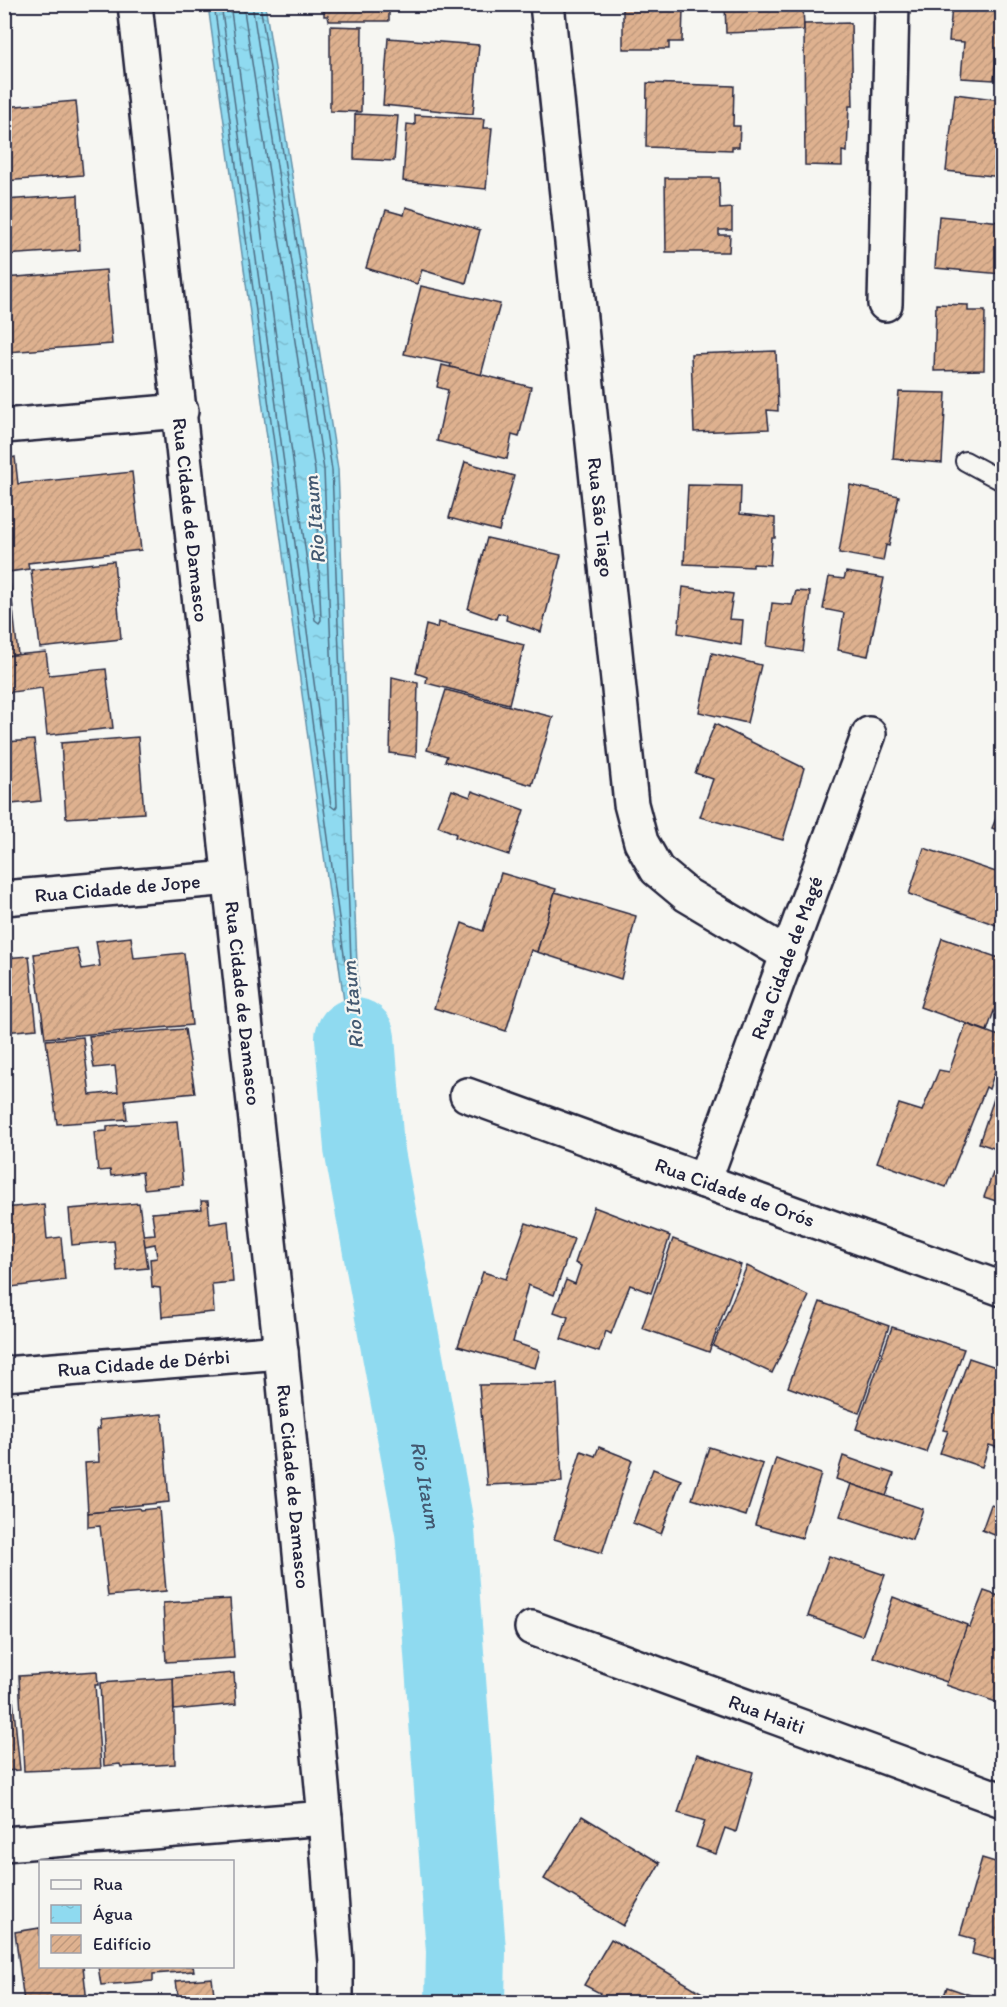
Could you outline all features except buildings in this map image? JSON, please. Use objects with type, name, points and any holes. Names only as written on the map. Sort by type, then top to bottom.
[{"type":"street","name":"Rua Cidade de Damasco","points":[[135,4],[181,411],[281,1352],[325,1818],[336,1962],[336,2002]]},
{"type":"street","name":"Rua São Tiago","points":[[547,4],[631,804],[641,842],[657,870],[687,895],[788,955]]},
{"type":"street","points":[[885,304],[892,4]]},
{"type":"street","points":[[4,426],[181,411]]},
{"type":"street","name":"Rua Cidade de Magé","points":[[704,1181],[869,734]]},
{"type":"street","name":"Rua Cidade de Jope","points":[[4,897],[230,878]]},
{"type":"street","name":"Rua Cidade de Orós","points":[[467,1095],[1002,1289]]},
{"type":"street","name":"Rua Cidade de Dérbi","points":[[4,1374],[281,1352]]},
{"type":"street","name":"Rua Haiti","points":[[532,1628],[1002,1800]]},
{"type":"street","points":[[4,1844],[325,1818]]},
{"type":"lane","points":[[965,461],[1002,481]]},
{"type":"water","points":[[208,5],[265,5],[338,469],[364,1148]]},
{"type":"waterway","name":"Rio Itaum","points":[[355,1038],[364,1148],[435,1531],[466,1951],[465,2002]]}]
